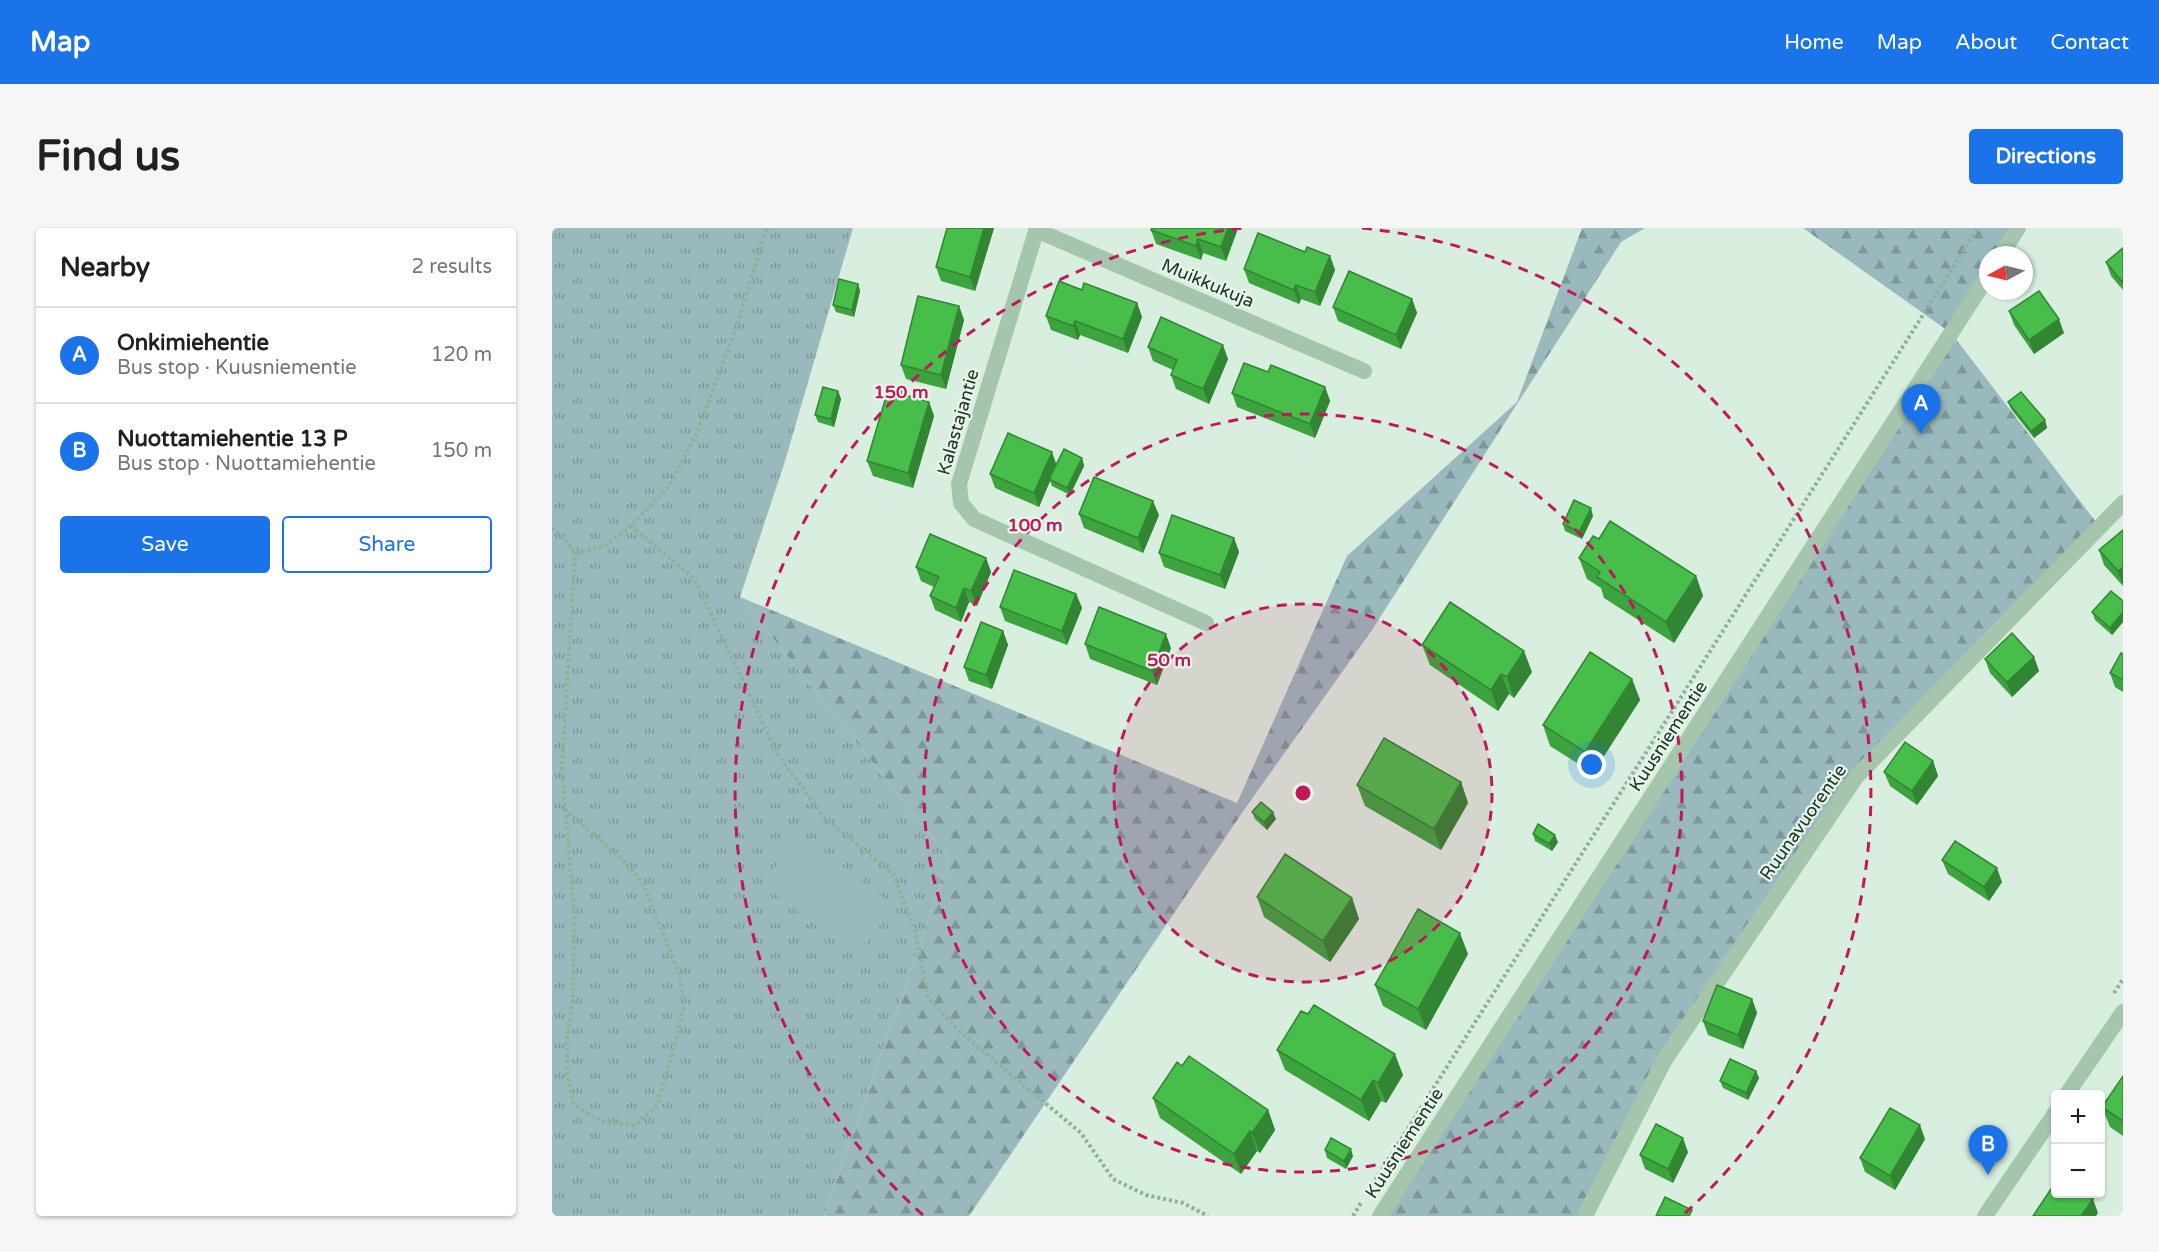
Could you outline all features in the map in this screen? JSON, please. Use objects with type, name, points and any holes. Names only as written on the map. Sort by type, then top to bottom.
[{"type":"street","points":[[2007,246],[2018,228]]},
{"type":"street","name":"Muikkukuja","points":[[1037,229],[1364,371]]},
{"type":"street","name":"Kalastajantie","points":[[1037,229],[959,483],[961,503],[974,519],[1206,623]]},
{"type":"street","name":"Kuusniementie","points":[[1380,1216],[1979,290]]},
{"type":"street","name":"Ruunavuorentie","points":[[1585,1216],[1664,1061],[1856,777],[2123,503]]},
{"type":"street","points":[[2070,1090],[2123,1012]]},
{"type":"street","points":[[1985,1216],[2051,1118]]},
{"type":"path","points":[[575,554],[604,546],[631,526],[669,486],[697,433],[736,324],[766,228]]},
{"type":"path","points":[[1353,1216],[1978,228]]},
{"type":"path","points":[[631,526],[694,578],[778,755],[825,818],[893,874],[915,930],[928,997],[959,1031],[1081,1133],[1113,1179],[1146,1195],[1183,1203],[1208,1216]]},
{"type":"path","points":[[552,528],[567,542],[575,554],[562,769],[564,809],[574,911],[573,998],[567,1038],[567,1072],[574,1105],[602,1122],[635,1125],[657,1106],[684,1006],[679,974],[643,883],[623,860],[564,809]]},
{"type":"green space","points":[[552,228],[853,228],[785,461],[740,597],[950,859],[824,1216],[552,1216]]},
{"type":"green space","points":[[1582,228],[1645,228],[1621,242],[1372,630],[1244,810],[969,1216],[824,1216],[950,859],[740,597],[1237,803],[1347,556],[1517,402]]},
{"type":"green space","points":[[1803,228],[2018,228],[2007,246],[1979,246],[1979,290],[1952,334],[2099,526],[1856,777],[1664,1061],[1585,1216],[1380,1216],[1951,333]]},
{"type":"green space","points":[[800,834],[894,906],[857,956],[762,884]]},
{"type":"building","points":[[947,228],[984,228],[970,277],[936,267]]},
{"type":"building","points":[[1152,228],[1228,228],[1221,247],[1198,239],[1196,246],[1151,230]]},
{"type":"building","points":[[1258,233],[1305,252],[1307,247],[1330,256],[1315,292],[1296,285],[1294,290],[1244,269]]},
{"type":"building","points":[[2123,248],[2123,283],[2106,262]]},
{"type":"building","points":[[1349,271],[1412,299],[1396,335],[1333,307]]},
{"type":"building","points":[[839,279],[858,284],[852,310],[833,305]]},
{"type":"building","points":[[1059,281],[1082,290],[1084,283],[1137,303],[1123,339],[1075,321],[1073,326],[1046,316]]},
{"type":"building","points":[[2039,291],[2059,319],[2029,340],[2009,311],[2026,300],[2033,300],[2033,295]]},
{"type":"building","points":[[918,296],[959,306],[941,375],[901,365]]},
{"type":"building","points":[[1161,317],[1223,345],[1203,389],[1171,375],[1177,360],[1148,347]]},
{"type":"building","points":[[1244,363],[1268,372],[1271,365],[1325,387],[1310,424],[1232,393]]},
{"type":"building","points":[[823,387],[838,391],[831,419],[815,415]]},
{"type":"building","points":[[888,390],[929,402],[908,473],[867,461]]},
{"type":"building","points":[[2021,392],[2045,420],[2031,431],[2008,402]]},
{"type":"building","points":[[1008,433],[1052,452],[1034,493],[990,474]]},
{"type":"building","points":[[1064,449],[1082,458],[1067,488],[1049,479]]},
{"type":"building","points":[[1094,477],[1153,501],[1138,538],[1079,514]]},
{"type":"building","points":[[1574,500],[1591,508],[1579,532],[1563,524]]},
{"type":"building","points":[[1172,515],[1234,538],[1220,575],[1159,553]]},
{"type":"building","points":[[1610,521],[1696,576],[1666,622],[1597,577],[1600,572],[1579,558],[1593,536],[1599,539]]},
{"type":"building","points":[[2123,530],[2123,567],[2118,571],[2099,550]]},
{"type":"building","points":[[930,534],[986,558],[971,591],[964,588],[956,608],[930,596],[939,577],[916,567]]},
{"type":"building","points":[[1014,570],[1076,594],[1062,631],[1000,607]]},
{"type":"building","points":[[2111,591],[2123,601],[2123,612],[2110,628],[2092,612]]},
{"type":"building","points":[[1450,602],[1524,651],[1507,677],[1501,674],[1491,690],[1422,645]]},
{"type":"building","points":[[1099,607],[1166,634],[1152,671],[1085,644]]},
{"type":"building","points":[[981,622],[1003,631],[986,675],[964,667]]},
{"type":"building","points":[[2012,633],[2034,657],[2007,682],[1985,659]]},
{"type":"building","points":[[1590,652],[1632,679],[1585,752],[1543,725]]},
{"type":"building","points":[[2121,653],[2123,654],[2123,680],[2110,673]]},
{"type":"building","points":[[1384,738],[1461,782],[1434,829],[1357,785]]},
{"type":"building","points":[[1905,742],[1933,761],[1912,791],[1884,772]]},
{"type":"building","points":[[1261,802],[1273,812],[1264,822],[1252,812]]},
{"type":"building","points":[[1538,824],[1555,835],[1549,844],[1533,834]]},
{"type":"building","points":[[1955,841],[1997,868],[1984,887],[1942,860]]},
{"type":"building","points":[[1285,854],[1352,898],[1323,941],[1257,897]]},
{"type":"building","points":[[1418,909],[1460,933],[1418,1009],[1375,985]]},
{"type":"building","points":[[1717,985],[1752,999],[1738,1035],[1703,1021]]},
{"type":"building","points":[[1314,1005],[1395,1054],[1378,1083],[1373,1080],[1361,1100],[1277,1050],[1301,1011],[1308,1014]]},
{"type":"building","points":[[1189,1056],[1268,1110],[1234,1154],[1153,1098],[1177,1062],[1182,1066]]},
{"type":"building","points":[[1730,1059],[1756,1071],[1746,1093],[1720,1081]]},
{"type":"building","points":[[2123,1076],[2123,1121],[2105,1109],[2105,1103]]},
{"type":"building","points":[[1890,1108],[1920,1125],[1890,1176],[1860,1158]]},
{"type":"building","points":[[1656,1124],[1683,1138],[1668,1169],[1640,1155]]},
{"type":"building","points":[[1331,1138],[1351,1149],[1344,1161],[1325,1150]]},
{"type":"building","points":[[2051,1189],[2051,1198],[2093,1199],[2081,1216],[2033,1216]]},
{"type":"building","points":[[1665,1197],[1692,1210],[1689,1216],[1656,1216]]},
{"type":"place","name":"Onkimiehentie","points":[[1921,434]]},
{"type":"place","name":"Nuottamiehentie 13 P","points":[[1988,1175]]}]
